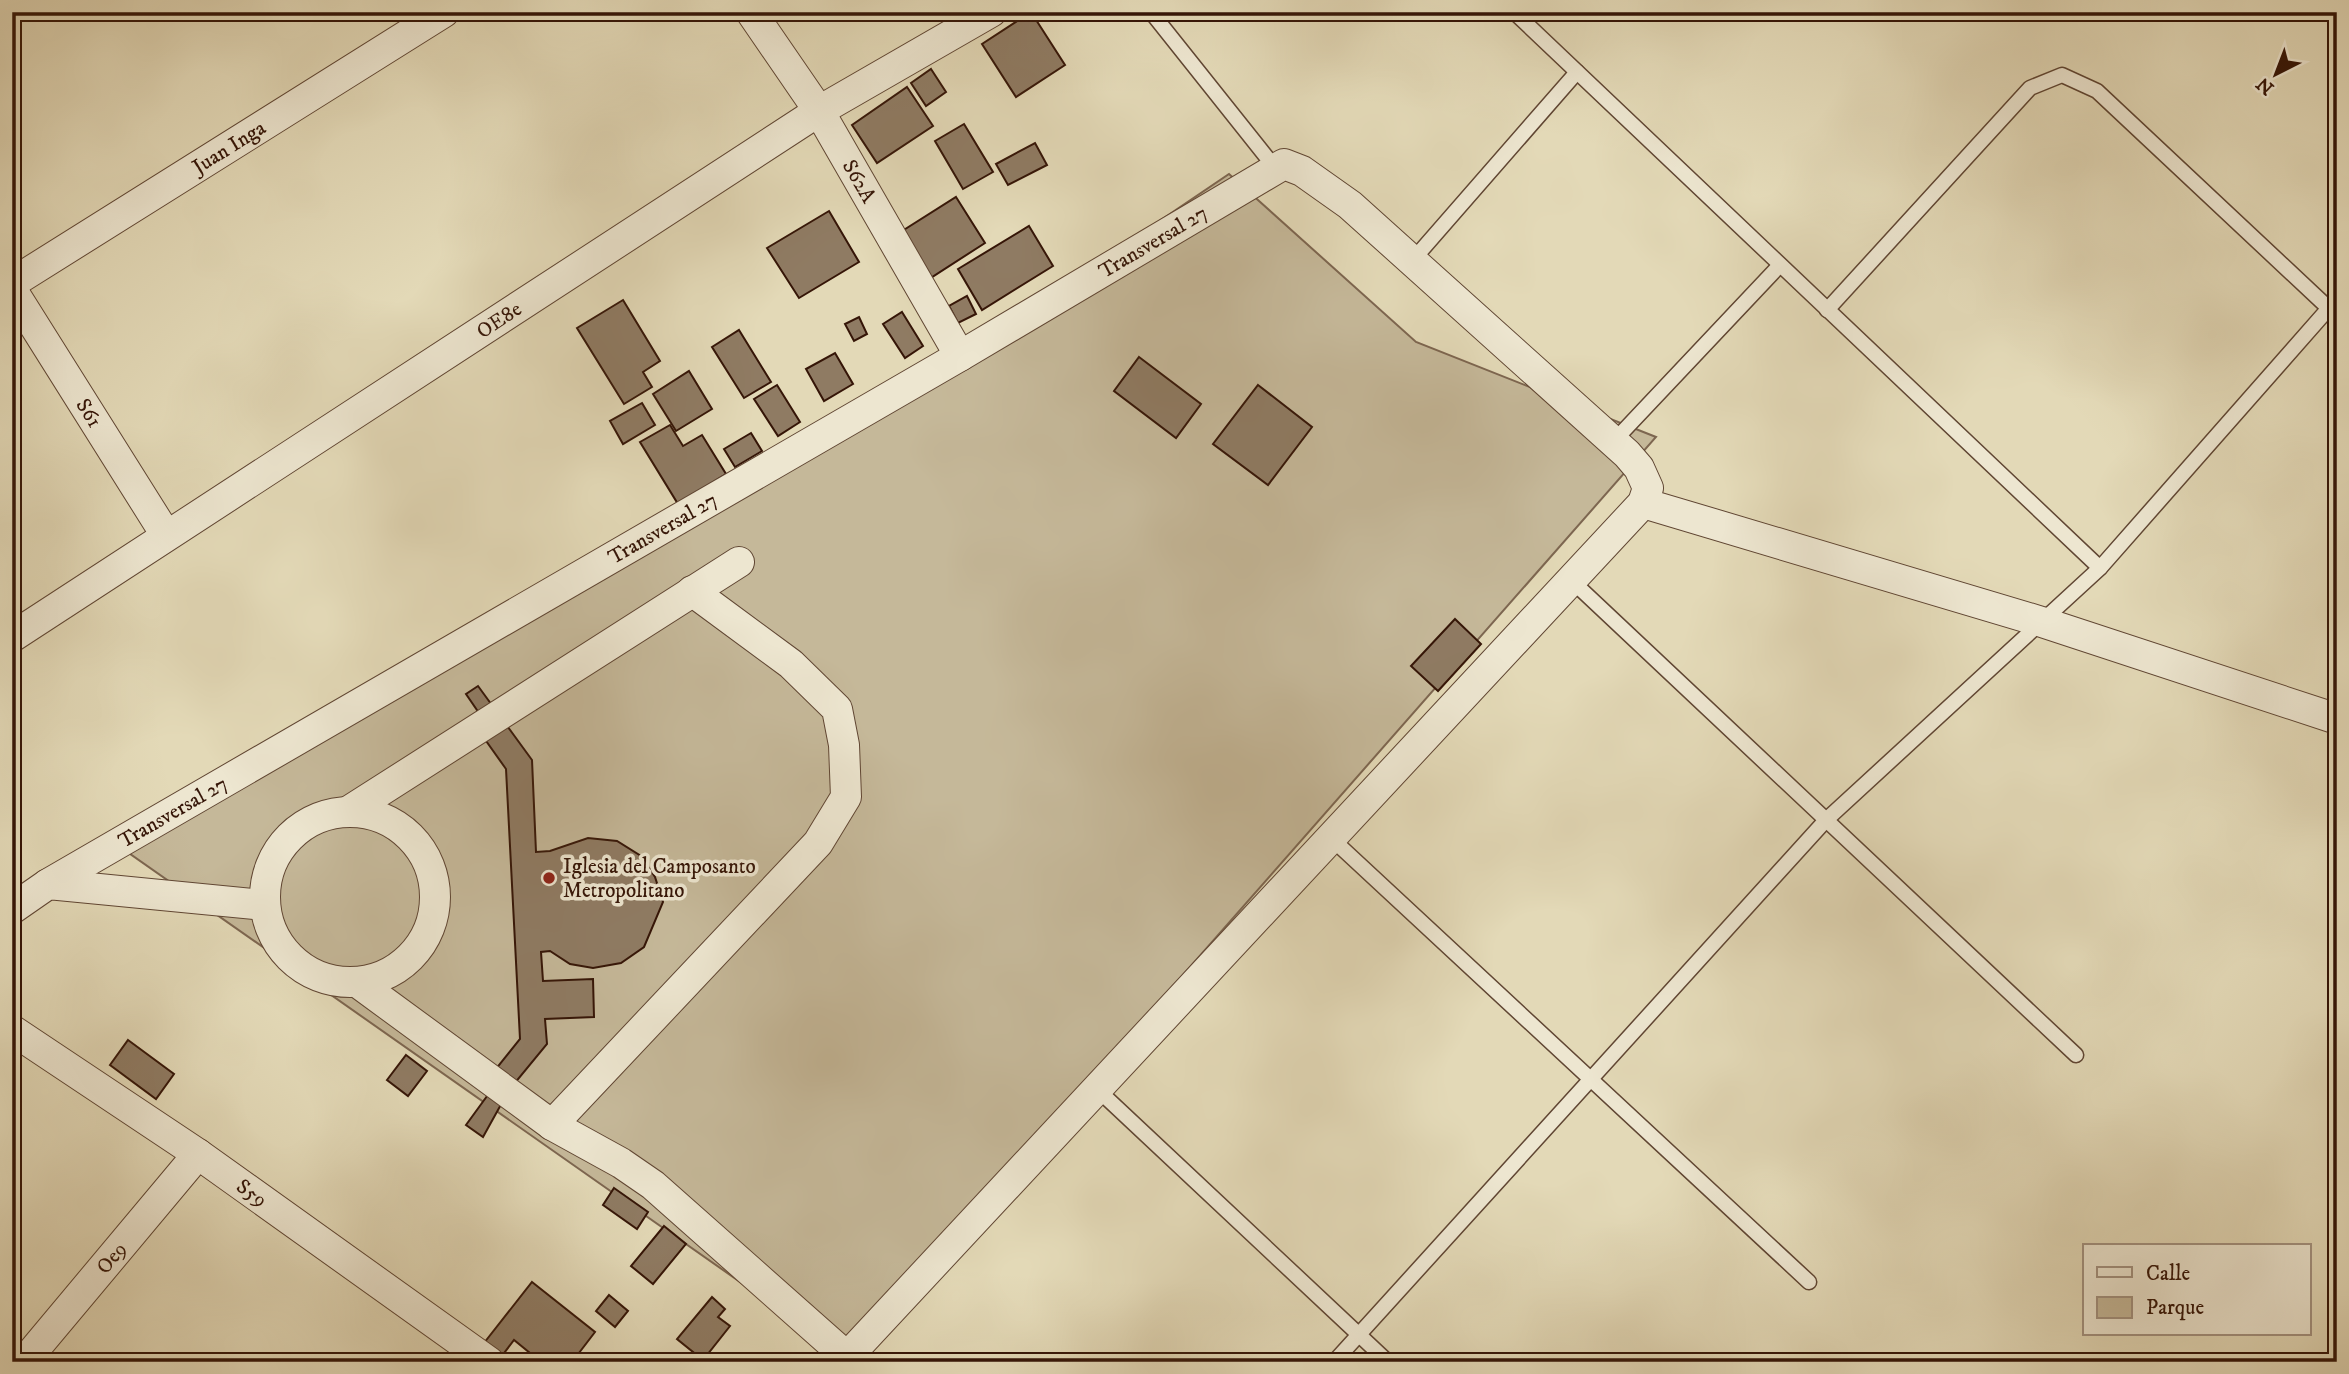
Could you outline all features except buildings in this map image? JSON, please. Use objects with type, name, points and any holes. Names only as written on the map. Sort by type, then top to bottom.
[{"type":"street","name":"Juan Inga","points":[[12,283],[444,12]]},
{"type":"street","name":"S62A","points":[[751,12],[819,111],[960,356]]},
{"type":"street","name":"OE8e","points":[[12,638],[819,111],[991,12]]},
{"type":"street","points":[[357,982],[552,1125],[621,1163],[653,1185],[850,1359],[1097,1089],[1643,503],[1648,488],[1639,468],[1614,442],[1350,205],[1302,171],[1284,164],[1276,169]]},
{"type":"street","name":"Transversal 27","points":[[12,909],[48,884],[960,356],[1276,169]]},
{"type":"street","name":"S61","points":[[12,290],[166,535]]},
{"type":"street","points":[[1643,503],[2042,621],[2337,719]]},
{"type":"street","points":[[349,811],[739,562]]},
{"type":"street","points":[[552,1125],[818,842],[846,797],[844,745],[837,709],[791,664],[692,591]]},
{"type":"street","points":[[349,811],[378,815],[403,830],[423,851],[434,879],[436,908],[427,935],[410,958],[386,975],[357,982],[331,980],[306,970],[285,953],[271,930],[264,905],[266,877],[277,850],[296,829],[321,815],[349,811]]},
{"type":"street","points":[[48,884],[264,905]]},
{"type":"street","name":"S59","points":[[12,1030],[198,1154],[489,1362]]},
{"type":"street","name":"Oe9","points":[[24,1362],[198,1154]]},
{"type":"lane","points":[[1152,12],[1276,169]]},
{"type":"lane","points":[[1514,12],[2100,568]]},
{"type":"lane","points":[[1412,261],[1577,72]]},
{"type":"lane","points":[[1334,1362],[1826,820],[2100,568],[2333,312],[2097,90],[2062,75],[2030,88],[1827,310]]},
{"type":"lane","points":[[1614,442],[1780,265]]},
{"type":"lane","points":[[1572,580],[2076,1055]]},
{"type":"lane","points":[[1331,838],[1809,1282]]},
{"type":"lane","points":[[1097,1089],[1388,1362]]},
{"type":"green space","points":[[1229,174],[1416,342],[1656,437],[847,1357],[116,844],[960,356]]},
{"type":"place","name":"Iglesia del Camposanto Metropolitano","points":[[549,878]]}]
